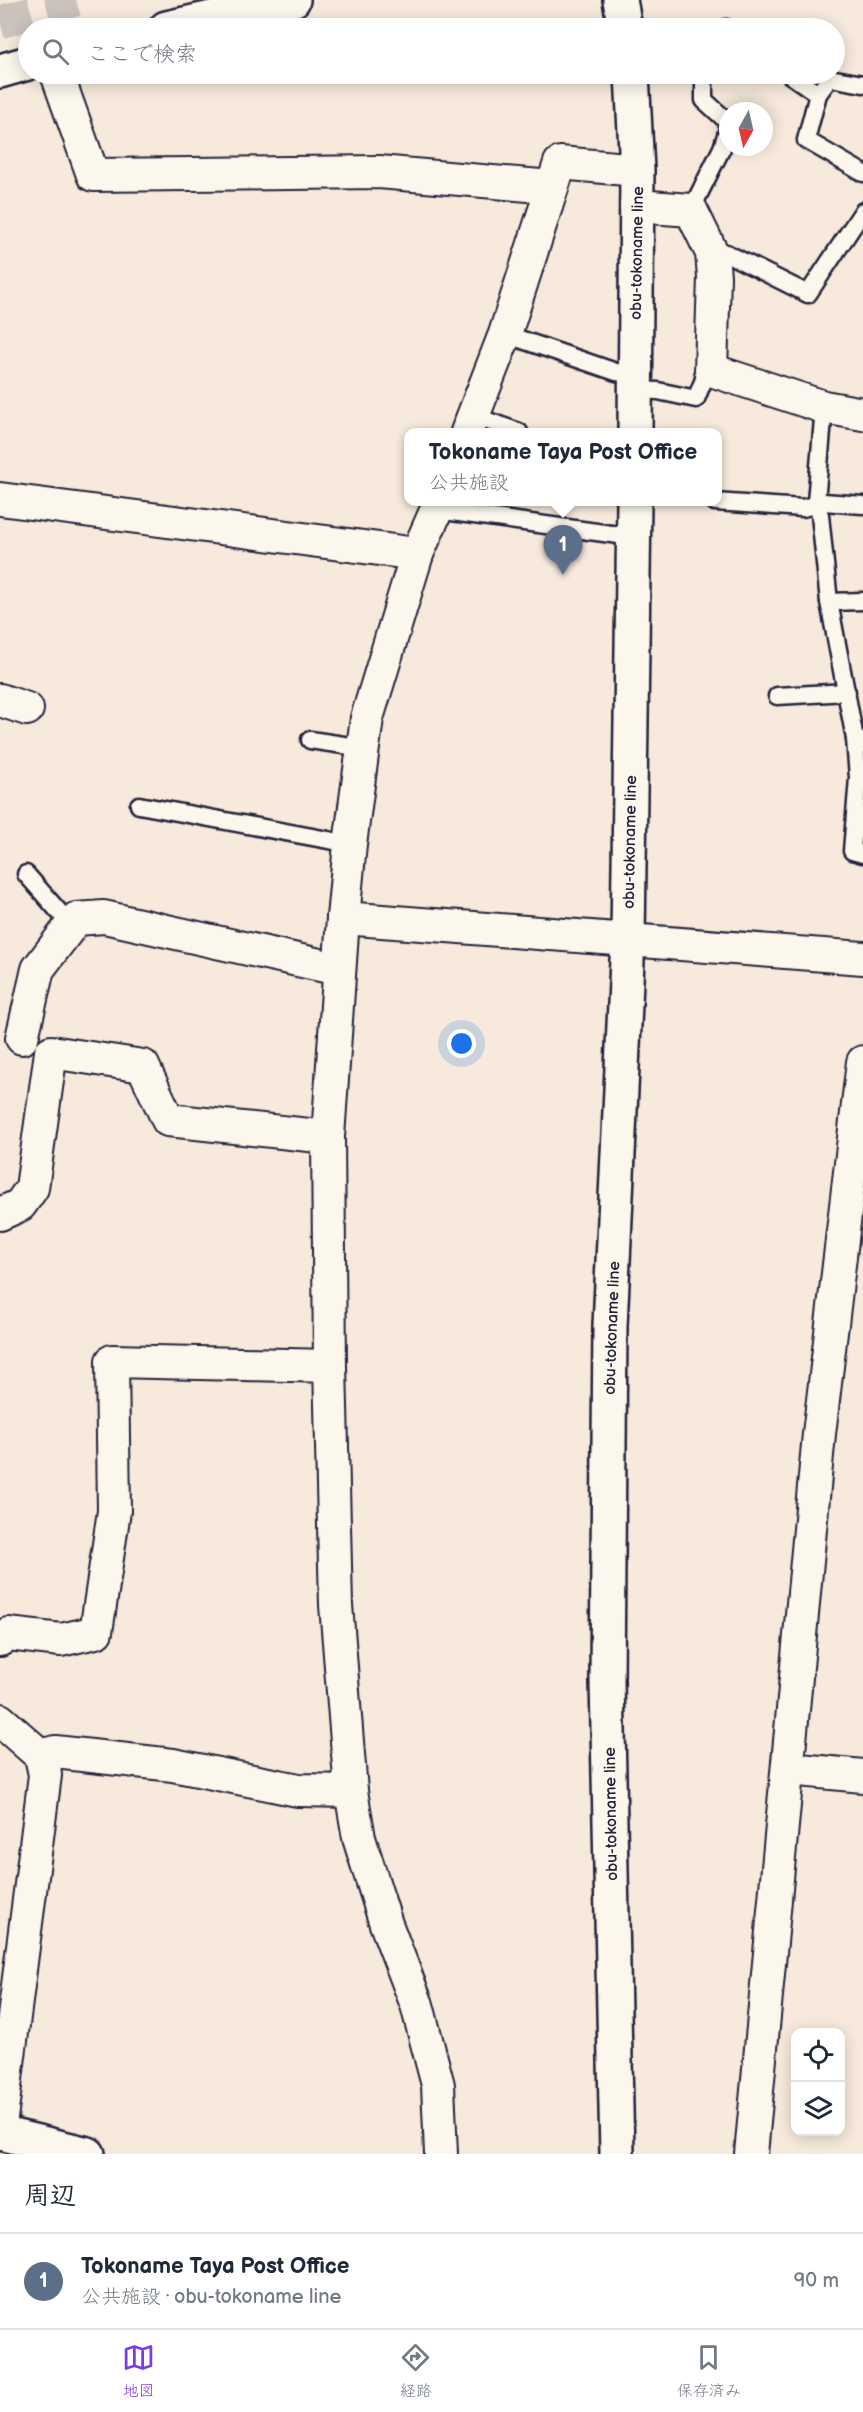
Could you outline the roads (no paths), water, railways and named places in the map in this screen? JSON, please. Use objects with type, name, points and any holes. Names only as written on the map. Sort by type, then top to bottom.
[{"type":"main road","points":[[211,18],[293,0]]},
{"type":"main road","points":[[620,0],[623,18]]},
{"type":"main road","points":[[0,71],[18,66]]},
{"type":"main road","name":"obu-tokoname line","points":[[634,428],[638,84]]},
{"type":"main road","name":"obu-tokoname line","points":[[617,2154],[607,1681],[608,1515],[610,1326],[628,939],[634,506]]},
{"type":"main road","points":[[0,2133],[88,2154]]},
{"type":"street","points":[[61,84],[93,175],[379,172],[552,187]]},
{"type":"street","points":[[471,424],[505,334],[560,163],[637,170]]},
{"type":"street","points":[[636,206],[691,210],[712,253],[714,277],[711,370],[824,407],[863,414]]},
{"type":"street","points":[[0,499],[417,554]]},
{"type":"street","points":[[439,506],[417,554],[367,718],[350,844],[338,969],[328,1137],[330,1366],[336,1605],[351,1791],[359,1838],[386,1924],[417,2005],[438,2085],[441,2154]]},
{"type":"street","points":[[10,1041],[38,969],[76,919],[104,917],[338,969]]},
{"type":"street","points":[[343,918],[863,958]]},
{"type":"street","points":[[0,1214],[20,1205],[32,1188],[51,1052],[143,1066],[168,1120],[328,1137]]},
{"type":"street","points":[[751,2154],[819,1434],[863,1062]]},
{"type":"street","points":[[0,1640],[8,1634],[61,1640],[96,1632],[114,1510],[112,1360],[330,1366]]},
{"type":"street","points":[[0,1720],[41,1756],[45,1776],[0,2126]]},
{"type":"street","points":[[41,1756],[55,1752],[161,1764],[298,1790],[351,1791]]},
{"type":"street","points":[[789,1769],[863,1776]]},
{"type":"lane","points":[[845,81],[863,84]]},
{"type":"lane","points":[[704,84],[704,100],[719,114]]},
{"type":"lane","points":[[804,84],[818,94]]},
{"type":"lane","points":[[826,84],[818,94],[806,140],[863,173]]},
{"type":"lane","points":[[691,210],[719,154]]},
{"type":"lane","points":[[712,253],[726,253],[808,294],[863,210]]},
{"type":"lane","points":[[505,334],[616,372],[658,391],[696,399],[706,374],[711,370]]},
{"type":"lane","points":[[824,407],[816,502],[820,515],[829,603],[859,740],[852,851],[863,854]]},
{"type":"lane","points":[[471,424],[495,428]]},
{"type":"lane","points":[[722,502],[803,508],[816,502],[863,505]]},
{"type":"lane","points":[[439,506],[633,537]]},
{"type":"lane","points":[[829,603],[863,601]]},
{"type":"lane","points":[[777,696],[847,692]]},
{"type":"lane","points":[[310,740],[364,748]]},
{"type":"lane","points":[[139,805],[350,844]]},
{"type":"lane","points":[[26,874],[61,914],[76,919]]},
{"type":"tunnel","points":[[0,22],[76,0]]},
{"type":"place","name":"Tokoname Taya Post Office","points":[[563,575]]}]
